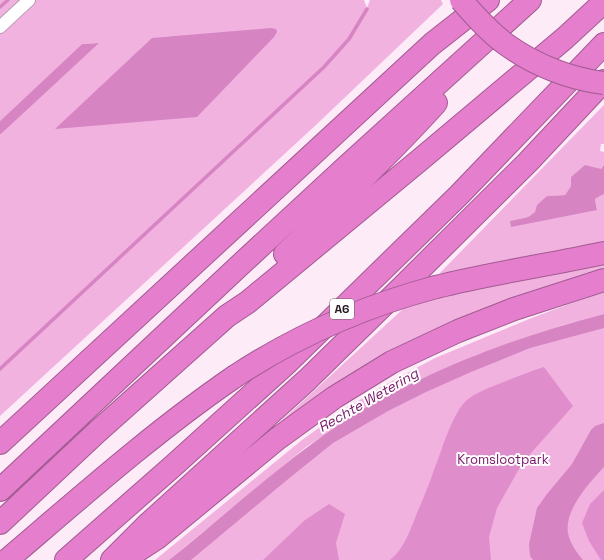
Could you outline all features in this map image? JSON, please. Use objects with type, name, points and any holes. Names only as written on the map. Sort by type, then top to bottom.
[{"type":"highway","name":"A6","points":[[461,0],[489,30],[507,45],[529,58],[570,76],[604,82]]},
{"type":"highway","points":[[432,44],[471,0]]},
{"type":"highway","points":[[0,443],[432,44],[488,0]]},
{"type":"highway","points":[[0,522],[227,316],[248,302],[421,159],[565,38],[604,2]]},
{"type":"highway","points":[[227,316],[242,296],[420,121],[523,7]]},
{"type":"highway","points":[[0,490],[347,166],[523,7]]},
{"type":"highway","name":"A6","points":[[66,560],[288,362],[459,195],[604,44]]},
{"type":"highway","name":"A6","points":[[112,560],[147,525],[307,380],[528,162],[604,82]]},
{"type":"highway","name":"A6","points":[[7,560],[179,417],[234,377],[290,344],[345,318],[398,298],[436,287],[489,275],[604,253]]},
{"type":"highway","points":[[124,560],[157,538],[276,438],[335,397],[392,362],[458,331],[514,309],[604,280]]},
{"type":"street","points":[[0,27],[29,0]]},
{"type":"green space","points":[[0,0],[364,0],[367,8],[370,0],[441,0],[443,4],[317,124],[0,416],[0,134],[98,43],[82,44],[0,121]]},
{"type":"green space","points":[[604,105],[604,144],[601,144],[600,151],[604,152],[604,165],[601,169],[571,186],[565,195],[547,196],[535,212],[528,217],[510,221],[597,209],[595,199],[604,194],[604,241],[581,249],[437,276]]},
{"type":"green space","points":[[604,258],[604,271],[267,434],[403,309],[449,293]]},
{"type":"green space","points":[[604,291],[604,314],[563,325],[476,355],[335,428],[306,447],[169,560],[155,560],[302,440],[348,407],[435,358],[529,319]]},
{"type":"green space","name":"Kromslootpark","points":[[604,319],[604,560],[178,560],[348,424],[451,370]]},
{"type":"green space","points":[[544,367],[573,406],[523,462],[497,508],[489,537],[491,560],[390,560],[400,550],[406,538],[428,487],[452,422],[462,405],[468,399],[481,391]]},
{"type":"green space","points":[[604,490],[604,560],[601,560],[589,541],[582,523],[590,504]]},
{"type":"green space","points":[[329,504],[345,514],[336,543],[339,560],[263,560],[305,520]]},
{"type":"shaded area","points":[[271,28],[276,29],[277,32],[274,37],[197,117],[55,129],[152,38]]},
{"type":"shaded area","points":[[99,43],[0,134],[0,121],[82,44]]},
{"type":"shaded area","points":[[585,165],[601,169],[604,165],[604,194],[595,199],[597,210],[511,227],[510,221],[528,217],[535,212],[537,205],[547,196],[565,195],[571,186],[571,177]]},
{"type":"shaded area","points":[[604,314],[604,328],[530,348],[471,372],[388,411],[333,443],[191,560],[169,560],[289,461],[371,404],[436,372],[483,352],[531,335]]},
{"type":"shaded area","points":[[604,423],[604,467],[579,497],[570,515],[568,524],[570,540],[583,560],[533,560],[530,556],[529,544],[537,508],[572,464],[591,430],[595,426]]},
{"type":"waterway","points":[[0,7],[8,0]]},
{"type":"waterway","points":[[0,369],[324,67],[349,39],[367,9]]},
{"type":"water label","name":"Rechte Wetering","points":[[368,400]]}]
